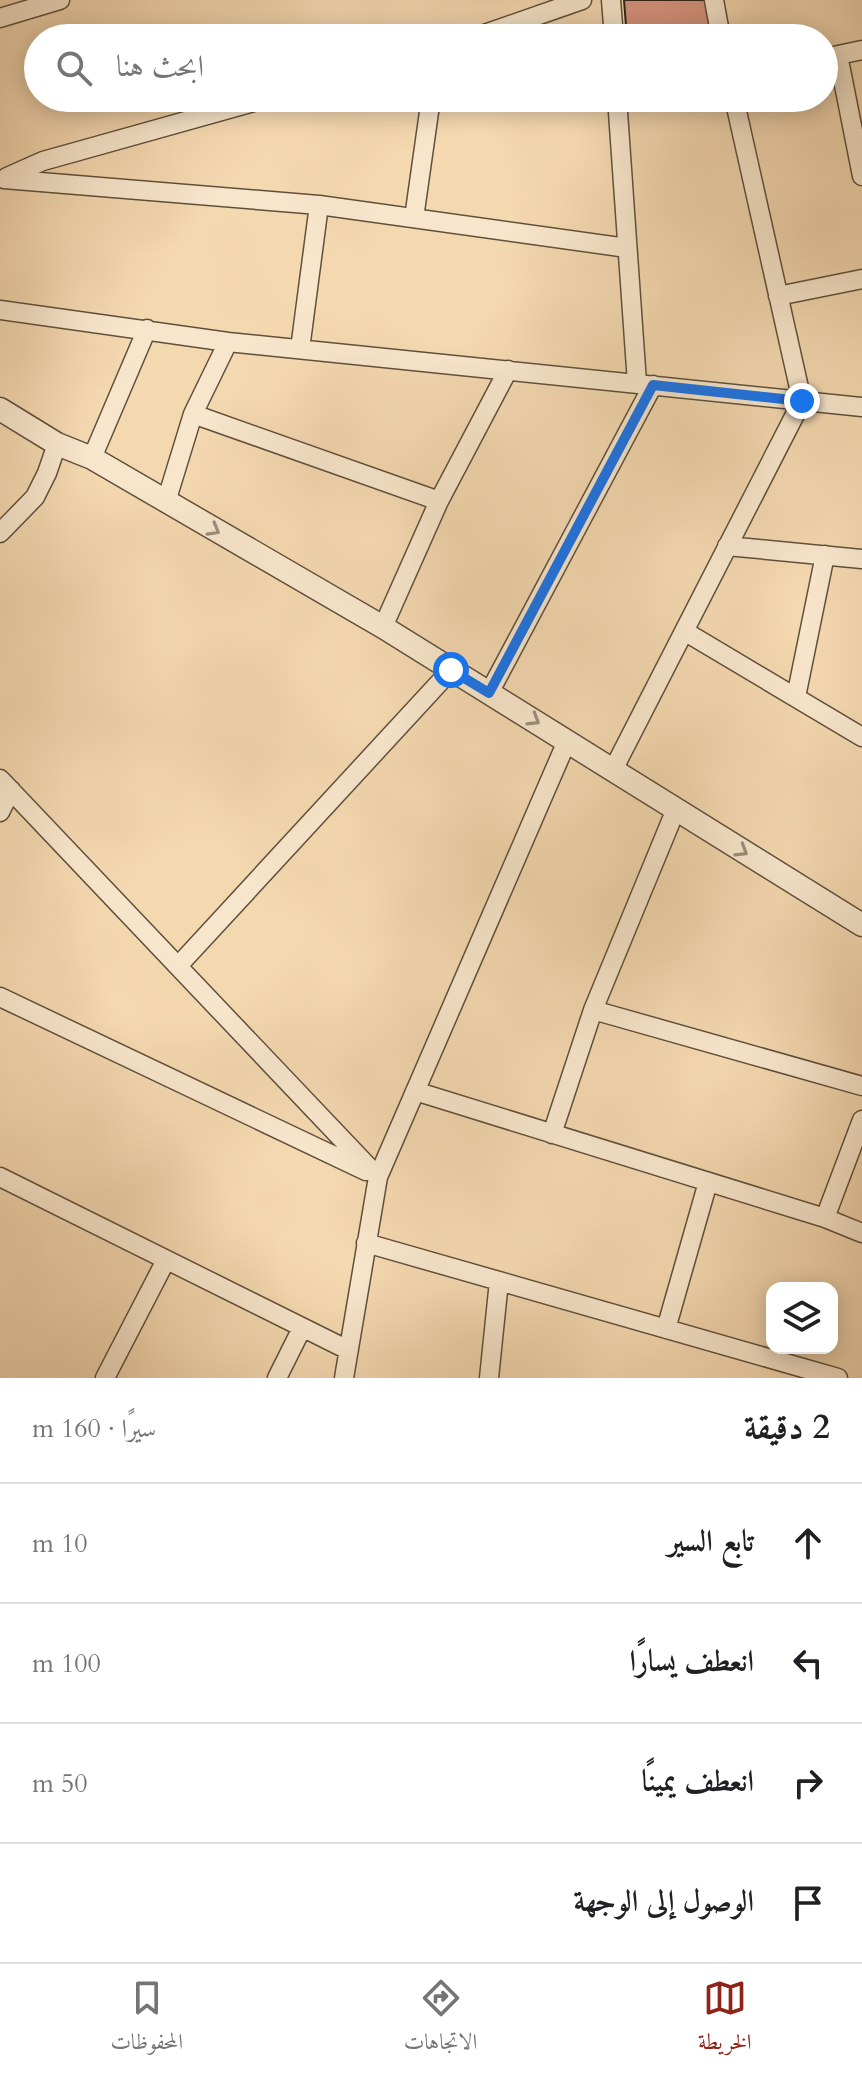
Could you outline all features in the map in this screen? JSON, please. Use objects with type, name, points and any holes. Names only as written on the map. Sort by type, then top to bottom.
[{"type":"street","points":[[0,18],[60,0]]},
{"type":"street","points":[[513,24],[582,0]]},
{"type":"street","points":[[611,0],[613,24]]},
{"type":"street","points":[[714,0],[718,24]]},
{"type":"street","points":[[838,55],[862,50]]},
{"type":"street","points":[[838,84],[862,176]]},
{"type":"street","points":[[2,180],[43,161],[218,112]]},
{"type":"street","points":[[414,218],[429,112]]},
{"type":"street","points":[[489,693],[645,384],[627,248],[618,112]]},
{"type":"street","points":[[613,770],[802,401],[737,112]]},
{"type":"street","points":[[2,180],[319,205],[627,248]]},
{"type":"street","points":[[300,349],[319,205]]},
{"type":"street","points":[[778,296],[862,279]]},
{"type":"street","points":[[0,310],[228,342],[862,407]]},
{"type":"street","points":[[92,458],[147,329]]},
{"type":"street","points":[[166,502],[193,414],[228,342]]},
{"type":"street","points":[[383,627],[439,501],[508,370]]},
{"type":"street","points":[[0,409],[57,444],[92,458],[383,627],[862,925]]},
{"type":"street","points":[[193,414],[439,501]]},
{"type":"street","points":[[0,533],[35,497],[57,444]]},
{"type":"street","points":[[727,546],[862,559]]},
{"type":"street","points":[[796,697],[825,555]]},
{"type":"street","points":[[684,631],[862,737]]},
{"type":"street","points":[[178,966],[451,670]]},
{"type":"street","points":[[344,1378],[378,1177],[567,741]]},
{"type":"street","points":[[6,785],[378,1177]]},
{"type":"street","points":[[0,812],[6,785]]},
{"type":"street","points":[[552,1134],[593,1010],[676,809]]},
{"type":"street","points":[[0,997],[378,1177]]},
{"type":"street","points":[[593,1010],[862,1086]]},
{"type":"street","points":[[415,1091],[825,1218],[862,1233]]},
{"type":"street","points":[[825,1218],[862,1120]]},
{"type":"street","points":[[0,1177],[348,1350]]},
{"type":"street","points":[[666,1329],[708,1182]]},
{"type":"street","points":[[366,1243],[666,1329],[806,1373],[838,1378]]},
{"type":"street","points":[[105,1378],[166,1260]]},
{"type":"street","points":[[489,1378],[499,1281]]},
{"type":"street","points":[[277,1378],[302,1328]]},
{"type":"building","points":[[624,0],[707,0],[711,24],[626,24]]},
{"type":"route","points":[[451,670],[489,693],[653,385],[802,401]]}]
